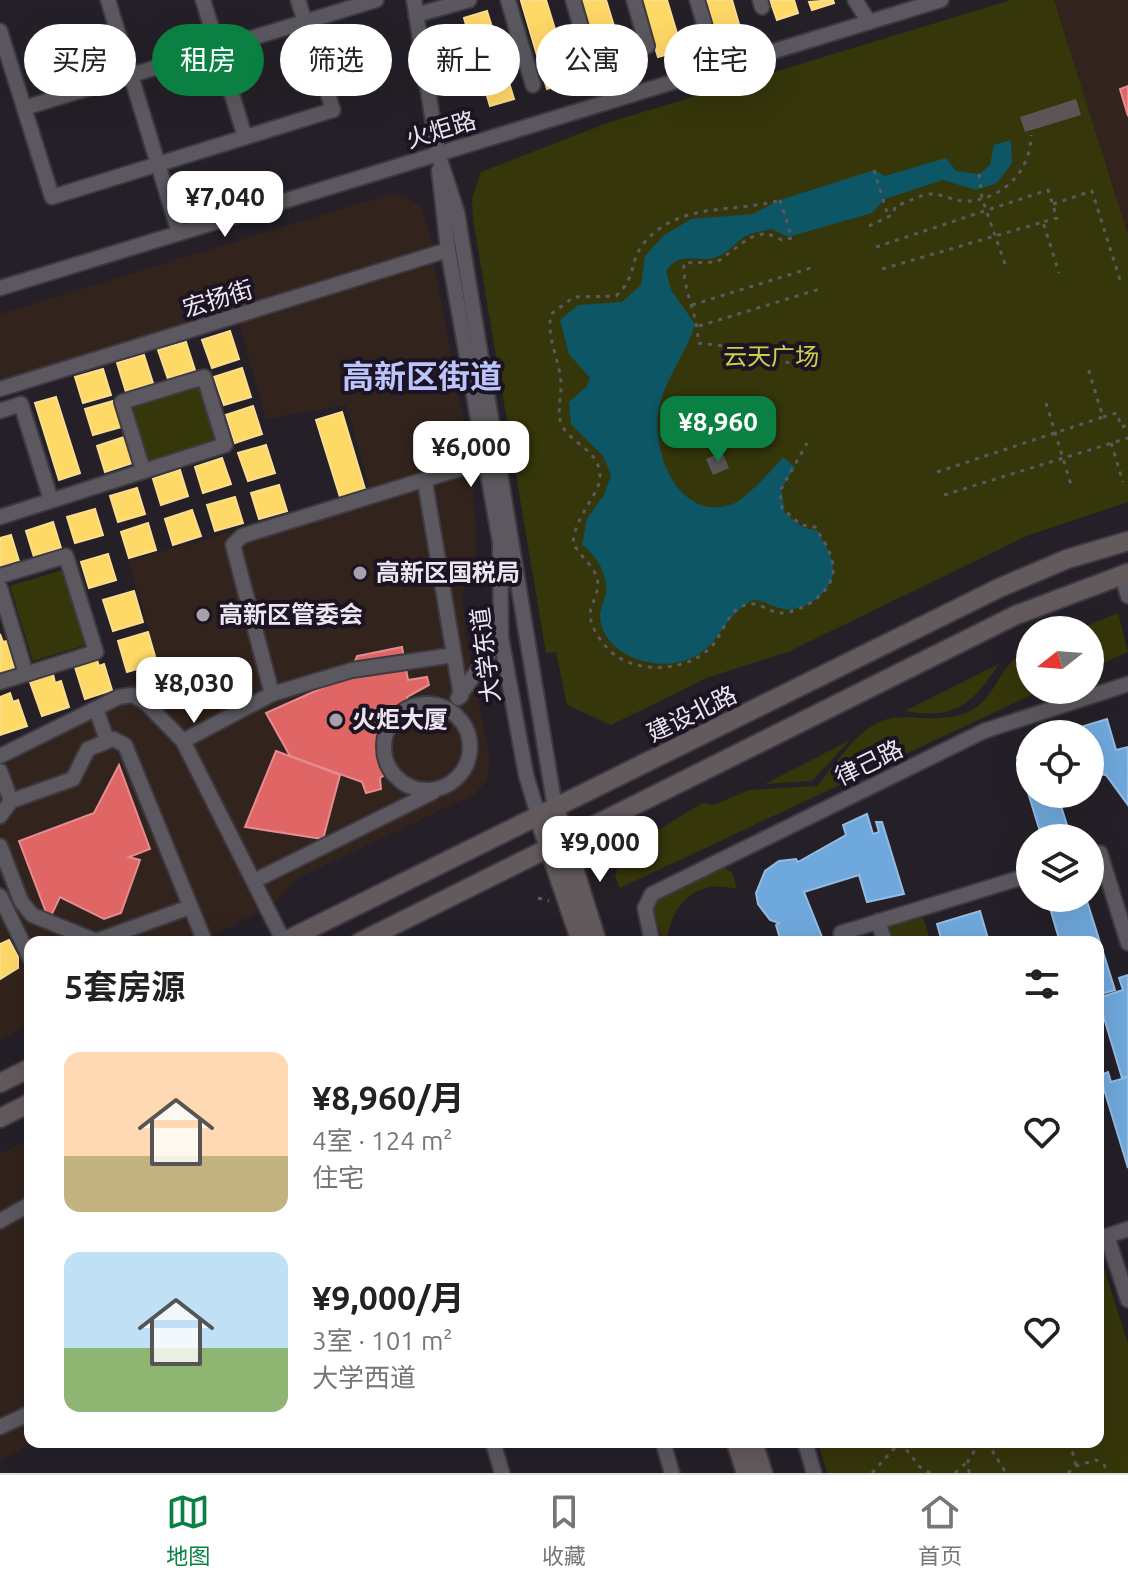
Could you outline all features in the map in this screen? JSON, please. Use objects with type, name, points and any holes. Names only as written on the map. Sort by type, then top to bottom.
[{"type":"main road","name":"建设北路","points":[[296,936],[999,588],[1067,559],[1128,541]]},
{"type":"main road","points":[[372,936],[1016,615],[1125,574]]},
{"type":"main road","points":[[547,813],[580,936]]},
{"type":"main road","points":[[557,844],[595,936]]},
{"type":"main road","points":[[0,1083],[24,1071]]},
{"type":"main road","points":[[0,1118],[24,1106]]},
{"type":"main road","points":[[738,1448],[746,1473]]},
{"type":"main road","points":[[755,1448],[763,1473]]},
{"type":"street","points":[[108,0],[115,24]]},
{"type":"street","points":[[203,0],[210,24]]},
{"type":"street","points":[[0,31],[52,197],[333,110],[298,0]]},
{"type":"street","points":[[264,35],[376,0]]},
{"type":"street","name":"大学东道","points":[[414,0],[438,154],[439,189],[448,250],[500,542],[501,637],[526,775],[547,813]]},
{"type":"street","points":[[416,15],[469,0]]},
{"type":"street","points":[[508,0],[533,85]]},
{"type":"street","points":[[573,0],[580,24]]},
{"type":"street","points":[[634,0],[641,24]]},
{"type":"street","points":[[697,0],[704,24]]},
{"type":"street","points":[[855,0],[869,22]]},
{"type":"street","name":"火炬路","points":[[0,288],[941,0]]},
{"type":"street","points":[[136,91],[179,233]]},
{"type":"street","points":[[24,108],[63,96]]},
{"type":"street","points":[[232,96],[245,137]]},
{"type":"street","name":"大学东道","points":[[438,154],[457,212],[547,813]]},
{"type":"street","name":"宏扬街","points":[[0,389],[448,250]]},
{"type":"street","points":[[0,517],[225,445],[204,377],[122,402],[143,470]]},
{"type":"street","points":[[0,411],[21,404],[51,500]]},
{"type":"street","points":[[272,694],[233,545],[242,536],[485,465]]},
{"type":"street","points":[[426,483],[461,696]]},
{"type":"street","points":[[0,576],[66,556],[96,652],[0,682]]},
{"type":"street","points":[[1125,574],[1128,596]]},
{"type":"street","points":[[0,588],[26,674]]},
{"type":"street","points":[[445,708],[461,696],[501,637]]},
{"type":"street","points":[[183,741],[272,694],[352,670],[454,655]]},
{"type":"street","name":"律己路","points":[[651,936],[645,908],[652,894],[984,731],[1128,684]]},
{"type":"street","points":[[0,756],[119,697],[133,695],[146,703],[183,741],[281,936]]},
{"type":"street","points":[[254,881],[434,791],[456,779],[469,758],[469,733],[454,712],[429,702],[414,704],[401,711],[385,734],[387,764],[395,776],[419,790],[434,791]]},
{"type":"street","points":[[96,709],[107,740]]},
{"type":"street","points":[[0,816],[11,801],[73,779],[88,749],[107,740],[125,745],[202,936]]},
{"type":"street","points":[[0,771],[11,801]]},
{"type":"street","points":[[0,846],[21,901],[32,915],[84,936]]},
{"type":"street","points":[[1104,866],[1127,938]]},
{"type":"street","points":[[842,936],[841,933],[1016,879]]},
{"type":"street","points":[[0,896],[24,946]]},
{"type":"street","points":[[110,936],[190,907]]},
{"type":"street","points":[[878,921],[883,936]]},
{"type":"street","points":[[0,932],[14,925]]},
{"type":"street","points":[[0,1221],[24,1207]]},
{"type":"street","points":[[1128,1229],[1107,1236],[1128,1300]]},
{"type":"street","points":[[0,1427],[24,1416]]},
{"type":"street","points":[[494,1448],[497,1472]]},
{"type":"street","points":[[665,1448],[672,1473]]},
{"type":"street","points":[[807,1448],[814,1473]]},
{"type":"path","points":[[869,226],[892,215],[896,206],[930,194],[951,200],[982,198],[1016,179],[1025,165],[1031,135]]},
{"type":"path","points":[[874,170],[888,216]]},
{"type":"path","points":[[979,174],[982,198],[1006,267]]},
{"type":"path","points":[[876,247],[1048,190],[1057,218],[882,269]]},
{"type":"path","points":[[1053,204],[1092,191],[1120,280]]},
{"type":"path","points":[[789,363],[743,348],[698,343],[699,326],[683,276],[684,263],[717,262],[749,238],[766,233],[782,240],[792,238],[779,200],[745,209],[699,211],[677,218],[645,241],[636,255],[629,283],[616,296],[574,297],[551,314],[548,331],[561,382],[558,410],[562,423],[595,457],[600,473],[595,493],[576,523],[573,543],[595,573],[598,585],[590,615],[594,629],[614,654],[642,667],[681,663],[698,658],[714,644],[728,619],[745,605],[754,603],[778,613],[798,610],[816,600],[833,576],[833,564],[815,527],[791,519],[782,508],[780,491],[807,443]]},
{"type":"path","points":[[1043,222],[1059,273]]},
{"type":"path","points":[[692,305],[814,267]]},
{"type":"path","points":[[699,326],[820,289]]},
{"type":"path","points":[[1088,368],[1103,417]]},
{"type":"path","points":[[1046,403],[1072,488]]},
{"type":"path","points":[[937,472],[1117,413],[1121,427],[1128,425]]},
{"type":"path","points":[[944,495],[1128,438]]},
{"type":"path","points":[[1111,443],[1123,482]]},
{"type":"path","points":[[872,1473],[895,1448]]},
{"type":"path","points":[[905,1448],[920,1467],[930,1473]]},
{"type":"path","points":[[955,1473],[976,1448]]},
{"type":"path","points":[[991,1448],[1006,1473]]},
{"type":"path","points":[[1072,1448],[1076,1466]]},
{"type":"path","points":[[1068,1473],[1076,1466],[1096,1460],[1109,1473]]},
{"type":"path","points":[[968,1461],[969,1473]]},
{"type":"shaded area","points":[[1054,0],[1128,0],[1128,235],[1083,92]]},
{"type":"shaded area","points":[[393,193],[421,205],[435,250],[0,384],[0,314]]},
{"type":"shaded area","points":[[433,259],[472,464],[477,551],[462,595],[466,636],[490,760],[487,780],[475,794],[298,878],[273,905],[211,936],[29,936],[0,876],[0,748],[161,669],[128,561],[371,492],[346,405],[266,419],[237,316]]},
{"type":"shaded area","points":[[0,918],[24,968],[24,1027],[0,1039]]},
{"type":"shaded area","points":[[24,1142],[24,1447],[0,1460],[0,1154]]},
{"type":"green space","name":"云天广场","points":[[1011,0],[1054,0],[1128,235],[1128,502],[1029,535],[788,652],[709,677],[611,725],[567,705],[556,652],[546,653],[472,199],[481,172],[607,123],[696,96],[776,96],[776,72]]},
{"type":"green space","points":[[199,384],[216,441],[146,463],[128,406]]},
{"type":"green space","points":[[66,569],[89,644],[33,661],[10,586]]},
{"type":"green space","points":[[1118,613],[1128,652],[1104,663],[1104,619]]},
{"type":"green space","points":[[1016,658],[1016,702],[620,888],[615,876],[622,853],[702,803],[714,805],[749,790],[817,786],[850,745],[871,727],[893,718],[943,718],[972,710],[988,697]]},
{"type":"green space","points":[[999,664],[971,699],[961,706],[937,713],[905,711]]},
{"type":"green space","points":[[850,740],[812,781],[765,784]]},
{"type":"green space","points":[[724,868],[732,872],[737,889],[710,887],[688,897],[674,916],[668,936],[661,936],[653,908],[657,900]]},
{"type":"green space","points":[[921,912],[929,936],[889,936],[888,923]]},
{"type":"green space","points":[[1104,1268],[1128,1344],[1128,1473],[827,1473],[820,1448],[1104,1448]]},
{"type":"water","points":[[1011,140],[1012,163],[997,183],[976,190],[943,180],[885,199],[872,213],[788,237],[772,229],[754,233],[721,255],[708,259],[683,259],[666,271],[671,290],[695,324],[659,408],[659,445],[673,481],[684,495],[699,504],[716,507],[735,503],[783,457],[795,467],[781,489],[785,513],[804,528],[817,530],[830,555],[832,579],[816,599],[799,608],[783,609],[753,600],[732,617],[710,645],[690,659],[675,663],[651,663],[616,648],[602,628],[600,616],[606,592],[603,572],[582,545],[587,519],[604,495],[611,475],[603,456],[571,424],[569,402],[587,386],[590,378],[569,354],[560,320],[578,305],[622,302],[641,285],[645,256],[663,236],[691,219],[753,214],[777,201],[874,170],[885,176],[946,158],[956,171],[979,174],[990,165],[994,145]]},
{"type":"building: 住宅","points":[[546,0],[553,24],[536,24],[536,52],[521,1]]},
{"type":"building: 住宅","points":[[580,0],[606,0],[613,24],[587,24]]},
{"type":"building: 住宅","points":[[641,0],[667,0],[674,24],[664,24],[664,55],[658,57]]},
{"type":"building: 住宅","points":[[706,0],[732,0],[739,24],[713,24]]},
{"type":"building: 住宅","points":[[770,0],[794,0],[798,13],[777,20]]},
{"type":"building: 住宅","points":[[833,0],[834,3],[812,10],[809,2]]},
{"type":"building: 住宅","points":[[487,11],[491,24],[466,24],[464,18]]},
{"type":"building: 住宅","points":[[487,96],[513,96],[514,99],[490,106]]},
{"type":"building: 住宅","points":[[230,331],[239,359],[212,368],[202,340]]},
{"type":"building: 住宅","points":[[186,342],[195,370],[168,379],[158,350]]},
{"type":"building: 住宅","points":[[144,355],[153,383],[126,392],[117,363]]},
{"type":"building: 住宅","points":[[242,368],[251,397],[224,405],[214,377]]},
{"type":"building: 住宅","points":[[103,369],[111,395],[83,403],[75,377]]},
{"type":"building: 住宅","points":[[56,397],[80,473],[59,480],[35,403]]},
{"type":"building: 住宅","points":[[113,401],[121,427],[93,435],[85,409]]},
{"type":"building: 住宅","points":[[253,406],[262,434],[235,443],[226,415]]},
{"type":"building: 住宅","points":[[342,412],[365,489],[340,497],[316,420]]},
{"type":"building: 住宅","points":[[124,437],[132,463],[105,472],[97,446]]},
{"type":"building: 住宅","points":[[266,445],[275,473],[248,481],[238,453]]},
{"type":"building: 住宅","points":[[222,458],[231,484],[203,493],[195,467]]},
{"type":"building: 住宅","points":[[180,470],[188,496],[161,505],[153,479]]},
{"type":"building: 住宅","points":[[279,485],[287,511],[259,519],[251,493]]},
{"type":"building: 住宅","points":[[137,488],[145,514],[118,522],[110,496]]},
{"type":"building: 住宅","points":[[235,497],[243,523],[215,531],[207,505]]},
{"type":"building: 住宅","points":[[95,509],[103,535],[75,543],[67,517]]},
{"type":"building: 住宅","points":[[192,510],[201,536],[173,545],[165,519]]},
{"type":"building: 住宅","points":[[53,522],[61,548],[34,557],[26,531]]},
{"type":"building: 住宅","points":[[148,523],[156,550],[129,558],[121,532]]},
{"type":"building: 住宅","points":[[11,535],[19,561],[0,567],[0,538]]},
{"type":"building: 住宅","points":[[108,554],[116,580],[89,588],[81,562]]},
{"type":"building: 住宅","points":[[134,591],[143,622],[113,631],[103,600]]},
{"type":"building: 住宅","points":[[148,632],[157,663],[127,672],[118,641]]},
{"type":"building: 住宅","points":[[0,634],[3,642],[7,641],[16,671],[0,676]]},
{"type":"building: 住宅","points":[[96,657],[99,666],[104,664],[112,690],[85,699],[74,664]]},
{"type":"building: 住宅","points":[[53,674],[55,683],[61,681],[69,707],[42,716],[30,682]]},
{"type":"building: 住宅","points":[[10,693],[13,702],[18,700],[27,726],[0,735],[0,697]]},
{"type":"building: 住宅","points":[[9,940],[18,957],[18,968],[0,979],[0,944]]},
{"type":"building: 商业","points":[[1128,86],[1128,116],[1120,89]]},
{"type":"building: 商业","name":"火炬大厦","points":[[402,647],[408,680],[427,677],[429,685],[407,697],[413,714],[397,724],[391,735],[388,747],[394,769],[380,778],[381,789],[366,793],[362,782],[290,756],[266,713],[349,676],[357,656]]},
{"type":"building: 商业","points":[[276,751],[340,775],[323,839],[245,827]]},
{"type":"building: 商业","points":[[119,765],[150,849],[129,857],[140,860],[121,913],[104,919],[60,897],[49,920],[19,841],[94,813]]},
{"type":"building: 学校","points":[[1107,719],[1116,750],[1128,747],[1128,805],[1104,775],[1104,720]]},
{"type":"building: 学校","points":[[1033,808],[1062,808],[1067,824],[1038,824]]},
{"type":"building: 学校","points":[[867,814],[873,834],[879,832],[876,822],[882,822],[904,894],[867,902],[859,875],[804,892],[822,936],[779,936],[776,925],[779,923],[770,920],[758,904],[756,893],[765,871],[779,861],[796,859],[798,862],[846,835],[843,825]]},
{"type":"building: 学校","points":[[980,911],[987,936],[940,936],[937,924]]},
{"type":"building: 学校","points":[[1051,912],[1090,912],[1098,936],[1058,936]]},
{"type":"building: 学校","points":[[1104,955],[1115,990],[1104,993]]},
{"type":"building: 学校","points":[[1128,975],[1128,1076],[1122,1078],[1104,1018],[1104,996],[1123,990],[1119,978]]},
{"type":"building: 学校","points":[[1108,1072],[1111,1082],[1128,1077],[1128,1168],[1104,1089],[1104,1074]]},
{"type":"building: 其他","points":[[1076,99],[1081,115],[1025,132],[1020,117]]},
{"type":"building: 其他","points":[[722,452],[729,468],[713,475],[706,459]]},
{"type":"place","name":"高新区国税局","points":[[360,573]]},
{"type":"place","name":"高新区管委会","points":[[203,615]]},
{"type":"place","name":"火炬大厦","points":[[336,720]]},
{"type":"district","name":"高新区街道","points":[[422,377]]}]
